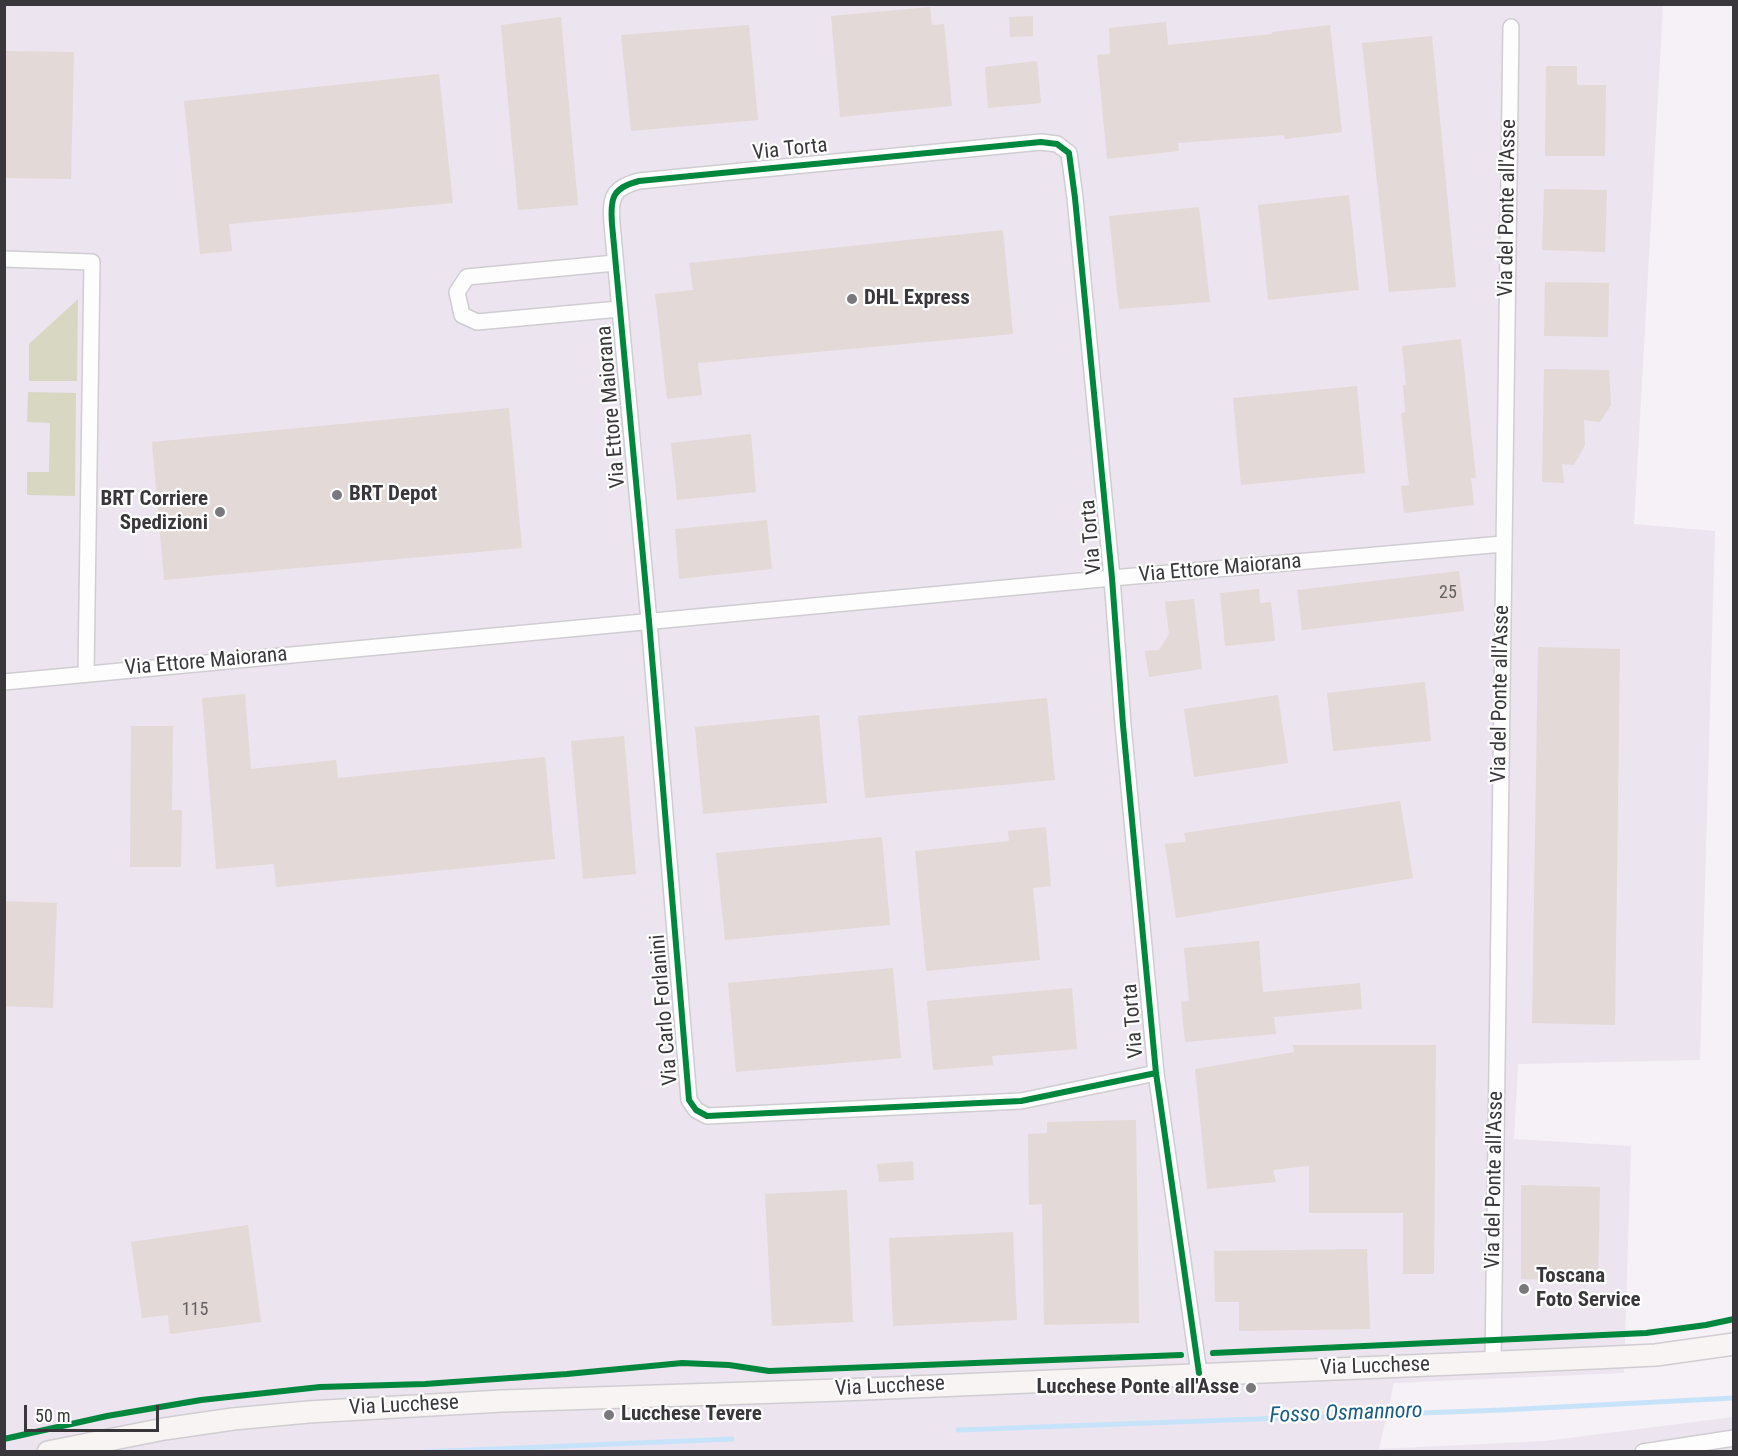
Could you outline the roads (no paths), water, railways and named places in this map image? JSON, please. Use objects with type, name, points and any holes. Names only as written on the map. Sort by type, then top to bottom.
[{"type":"main road","name":"Via Lucchese","points":[[48,1452],[164,1429],[233,1419],[308,1412],[502,1401],[841,1390],[1656,1355],[1734,1344]]},
{"type":"street","name":"Via del Ponte all'Asse","points":[[1493,1362],[1511,27]]},
{"type":"street","name":"Via Torta","points":[[617,191],[639,181],[1041,141],[1065,148],[1071,161],[1112,578],[1156,1073],[1199,1373]]},
{"type":"street","name":"Via Ettore Maiorana","points":[[617,191],[610,202],[649,621]]},
{"type":"street","points":[[4,259],[92,262],[86,674]]},
{"type":"street","name":"Via Ettore Maiorana","points":[[615,263],[467,277],[457,292],[462,315],[477,322],[619,309]]},
{"type":"street","name":"Via Ettore Maiorana","points":[[4,682],[1112,578],[1503,544]]},
{"type":"street","name":"Via Carlo Forlanini","points":[[649,621],[689,1100],[696,1110],[707,1116],[1021,1101],[1156,1073]]},
{"type":"street","points":[[1642,1452],[1733,1439]]},
{"type":"waterway","name":"Fosso Osmannoro","points":[[958,1430],[1502,1410],[1734,1398]]},
{"type":"waterway","name":"Fosso Osmannoro","points":[[424,1452],[732,1439]]},
{"type":"place","name":"DHL Express","points":[[852,299]]},
{"type":"place","name":"BRT Depot","points":[[337,495]]},
{"type":"place","name":"BRT Corriere Spedizioni","points":[[220,512]]},
{"type":"place","name":"Toscana Foto Service","points":[[1524,1289]]},
{"type":"place","name":"Lucchese Ponte all'Asse","points":[[1251,1388]]},
{"type":"place","name":"Lucchese Tevere","points":[[609,1415]]}]
